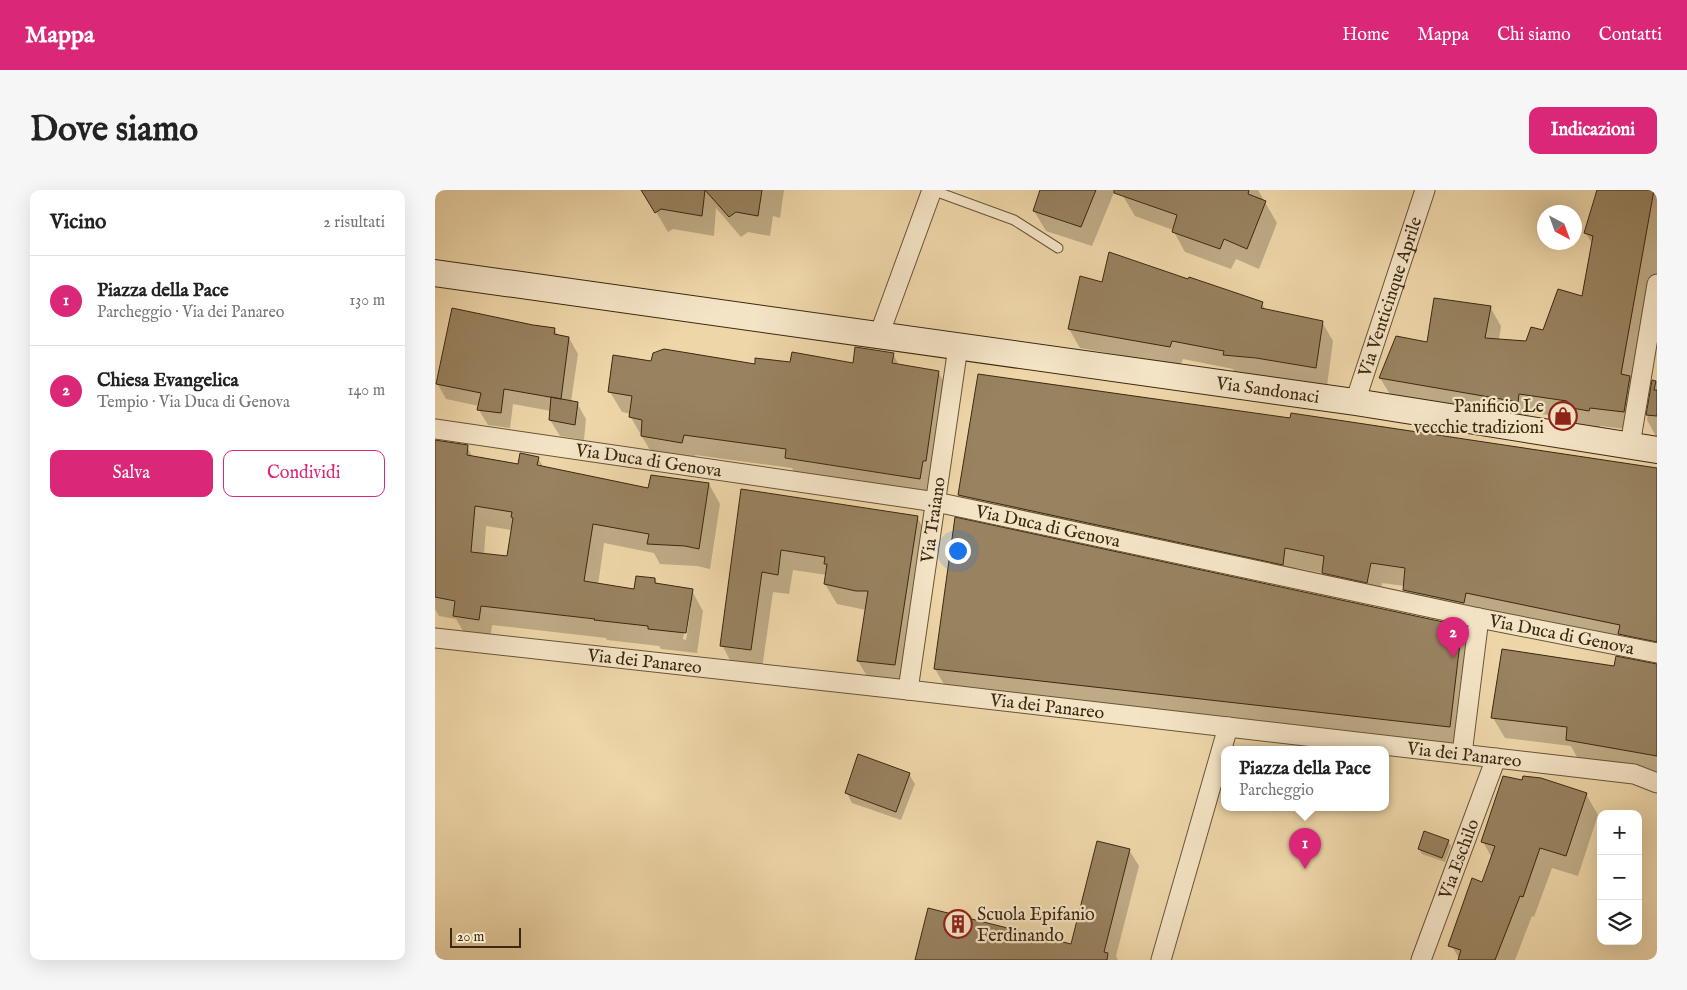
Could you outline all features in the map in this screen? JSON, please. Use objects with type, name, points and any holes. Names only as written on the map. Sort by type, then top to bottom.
[{"type":"main road","name":"Via Sandonaci","points":[[435,273],[1355,402],[1657,450]]},
{"type":"street","points":[[879,335],[932,190]]},
{"type":"street","name":"Via Venticinque Aprile","points":[[1355,402],[1425,190]]},
{"type":"street","points":[[1630,445],[1653,326],[1657,284]]},
{"type":"street","name":"Via Traiano","points":[[908,690],[959,347]]},
{"type":"street","name":"Via Duca di Genova","points":[[435,429],[936,502],[1479,618],[1657,653]]},
{"type":"street","points":[[1462,754],[1479,618]]},
{"type":"street","name":"Via dei Panareo","points":[[435,638],[908,690],[1634,774],[1657,783]]},
{"type":"street","points":[[1223,746],[1228,727]]},
{"type":"street","points":[[1161,960],[1221,751]]},
{"type":"street","name":"Via Eschilo","points":[[1421,960],[1496,758]]},
{"type":"lane","points":[[932,190],[1014,220],[1058,248]]},
{"type":"building","points":[[641,190],[705,190],[702,216],[661,209],[655,213]]},
{"type":"building","points":[[705,190],[762,190],[758,216],[736,212],[729,217]]},
{"type":"building","points":[[1040,190],[1096,190],[1081,227],[1033,211]]},
{"type":"building","points":[[1114,190],[1249,190],[1248,194],[1266,201],[1247,249],[1224,239],[1220,249],[1172,232],[1177,215],[1114,193]]},
{"type":"building","points":[[1597,190],[1654,190],[1621,374],[1630,376],[1624,412],[1590,408],[1589,411],[1566,407],[1567,401],[1519,394],[1518,402],[1379,378],[1396,336],[1427,342],[1434,298],[1491,306],[1485,338],[1526,341],[1531,327],[1543,330],[1558,289],[1582,296],[1593,236],[1584,233]]},
{"type":"building","points":[[1109,252],[1263,302],[1261,308],[1323,321],[1316,368],[1256,358],[1223,355],[1224,351],[1172,341],[1170,347],[1068,329],[1080,276],[1102,282]]},
{"type":"building","points":[[452,308],[555,328],[554,334],[569,337],[561,399],[504,389],[501,413],[477,410],[481,393],[436,384]]},
{"type":"building","points":[[855,347],[894,353],[892,363],[939,371],[926,461],[923,461],[920,479],[785,458],[786,449],[684,435],[682,443],[641,436],[642,420],[629,417],[632,396],[608,392],[613,355],[651,361],[653,353],[664,349],[755,364],[755,358],[790,362],[792,352],[853,363]]},
{"type":"building","points":[[978,374],[1290,418],[1291,413],[1657,468],[1657,642],[1618,634],[1620,625],[1466,593],[1464,603],[1403,590],[1405,568],[1371,563],[1367,583],[1322,573],[1324,556],[1285,548],[1283,565],[958,495]]},
{"type":"building","points":[[1652,380],[1656,381],[1654,390],[1657,390],[1657,416],[1646,415]]},
{"type":"building","points":[[551,397],[578,402],[575,425],[549,420]]},
{"type":"building","points":[[435,440],[468,445],[467,455],[518,464],[520,453],[539,457],[537,465],[648,488],[651,475],[709,483],[699,549],[685,546],[647,544],[649,534],[593,524],[584,581],[634,589],[636,576],[655,578],[655,583],[693,589],[686,633],[648,629],[648,626],[595,619],[481,606],[479,620],[453,616],[455,601],[435,597]],"holes":[[[475,506],[512,512],[511,517],[513,518],[507,556],[471,552]]]},
{"type":"building","points":[[741,489],[918,516],[895,665],[857,661],[868,591],[856,591],[824,584],[827,564],[824,564],[825,557],[781,550],[778,575],[762,572],[751,650],[720,646]]},
{"type":"building","points":[[955,517],[1462,626],[1450,727],[934,669]]},
{"type":"building","points":[[1502,649],[1614,666],[1616,656],[1657,664],[1657,756],[1566,740],[1567,727],[1491,718]]},
{"type":"building","points":[[858,754],[910,773],[896,812],[845,793]]},
{"type":"building","points":[[1503,776],[1522,780],[1523,776],[1541,778],[1587,793],[1566,856],[1540,848],[1523,897],[1520,896],[1495,960],[1458,960],[1461,950],[1448,946],[1472,878],[1482,882],[1495,846],[1481,842]]},
{"type":"building","points":[[1424,831],[1449,840],[1442,858],[1418,849]]},
{"type":"building","points":[[1097,841],[1130,849],[1104,952],[1108,953],[1107,960],[915,960],[928,908],[1071,944]]},
{"type":"place","name":"Panificio Le vecchie tradizioni","points":[[1563,416]]},
{"type":"place","name":"Chiesa Evangelica","points":[[1453,658]]},
{"type":"place","name":"Piazza della Pace","points":[[1305,869]]},
{"type":"place","name":"Scuola Epifanio Ferdinando","points":[[958,924]]}]
